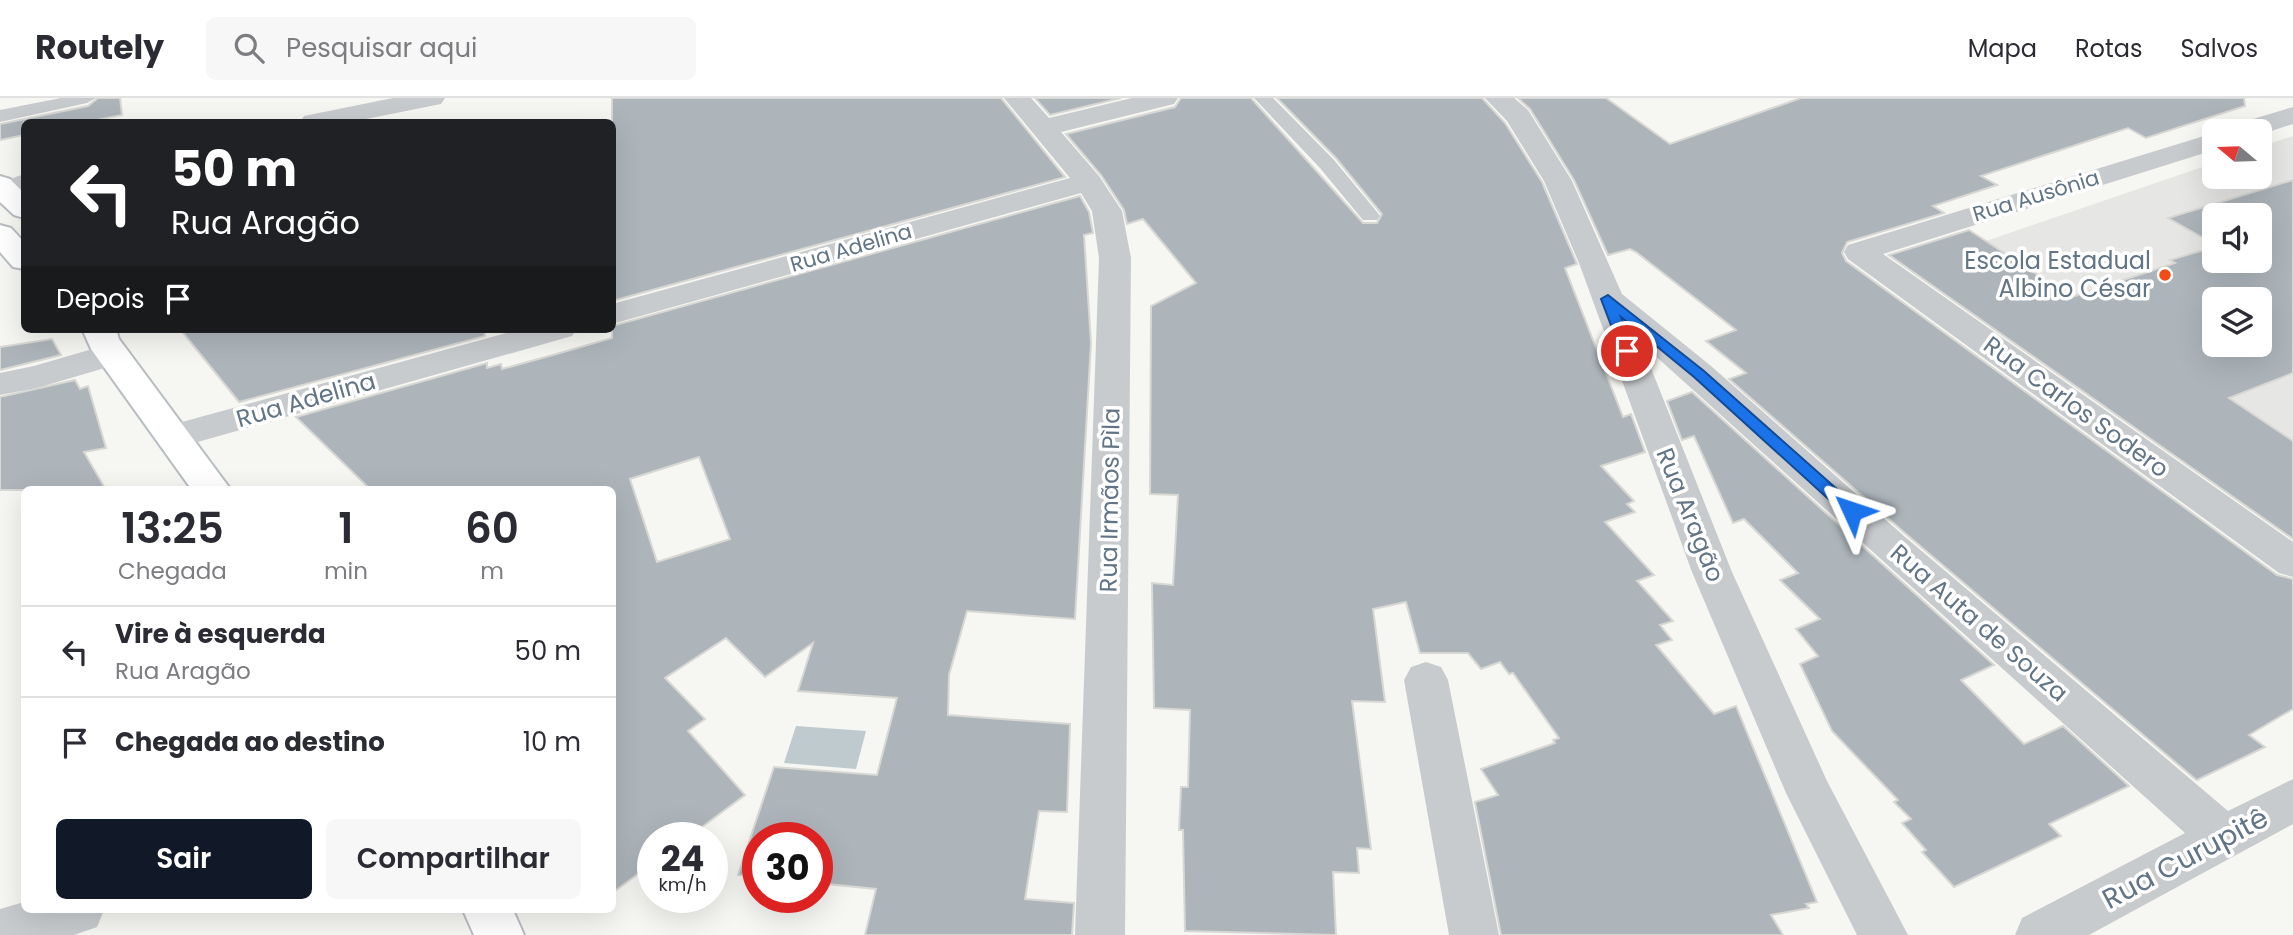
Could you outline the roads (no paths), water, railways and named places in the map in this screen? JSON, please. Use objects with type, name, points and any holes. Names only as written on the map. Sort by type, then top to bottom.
[{"type":"main road","points":[[102,335],[209,486]]},
{"type":"main road","points":[[489,913],[499,935]]},
{"type":"street","points":[[329,119],[432,98]]},
{"type":"street","name":"Rua Irmãos Pìla","points":[[1017,98],[1089,182],[1107,211],[1115,258],[1100,935]]},
{"type":"street","points":[[1043,128],[1165,98]]},
{"type":"street","name":"Rua Aragão","points":[[1499,98],[1518,116],[1558,181],[1595,263],[1712,572],[1810,793],[1883,935]]},
{"type":"street","points":[[2272,122],[2293,115]]},
{"type":"street","name":"Rua Ausônia","points":[[1859,252],[2202,145]]},
{"type":"street","name":"Rua Adelina","points":[[616,313],[1089,182]]},
{"type":"street","name":"Rua Carlos Sodero","points":[[1859,252],[2293,562]]},
{"type":"street","name":"Rua Auta de Souza","points":[[1608,299],[1699,374],[1901,555],[2224,837]]},
{"type":"street","name":"Rua Adelina","points":[[173,437],[546,333]]},
{"type":"street","points":[[0,384],[37,377],[102,335]]},
{"type":"street","points":[[1426,680],[1474,935]]},
{"type":"street","name":"Rua Curupitê","points":[[2040,935],[2293,800]]},
{"type":"street","points":[[0,933],[69,913]]},
{"type":"lane","points":[[0,116],[86,98]]},
{"type":"lane","points":[[1263,98],[1327,164],[1370,216]]},
{"type":"place","name":"Escola Estadual Albino César","points":[[2165,275]]}]
